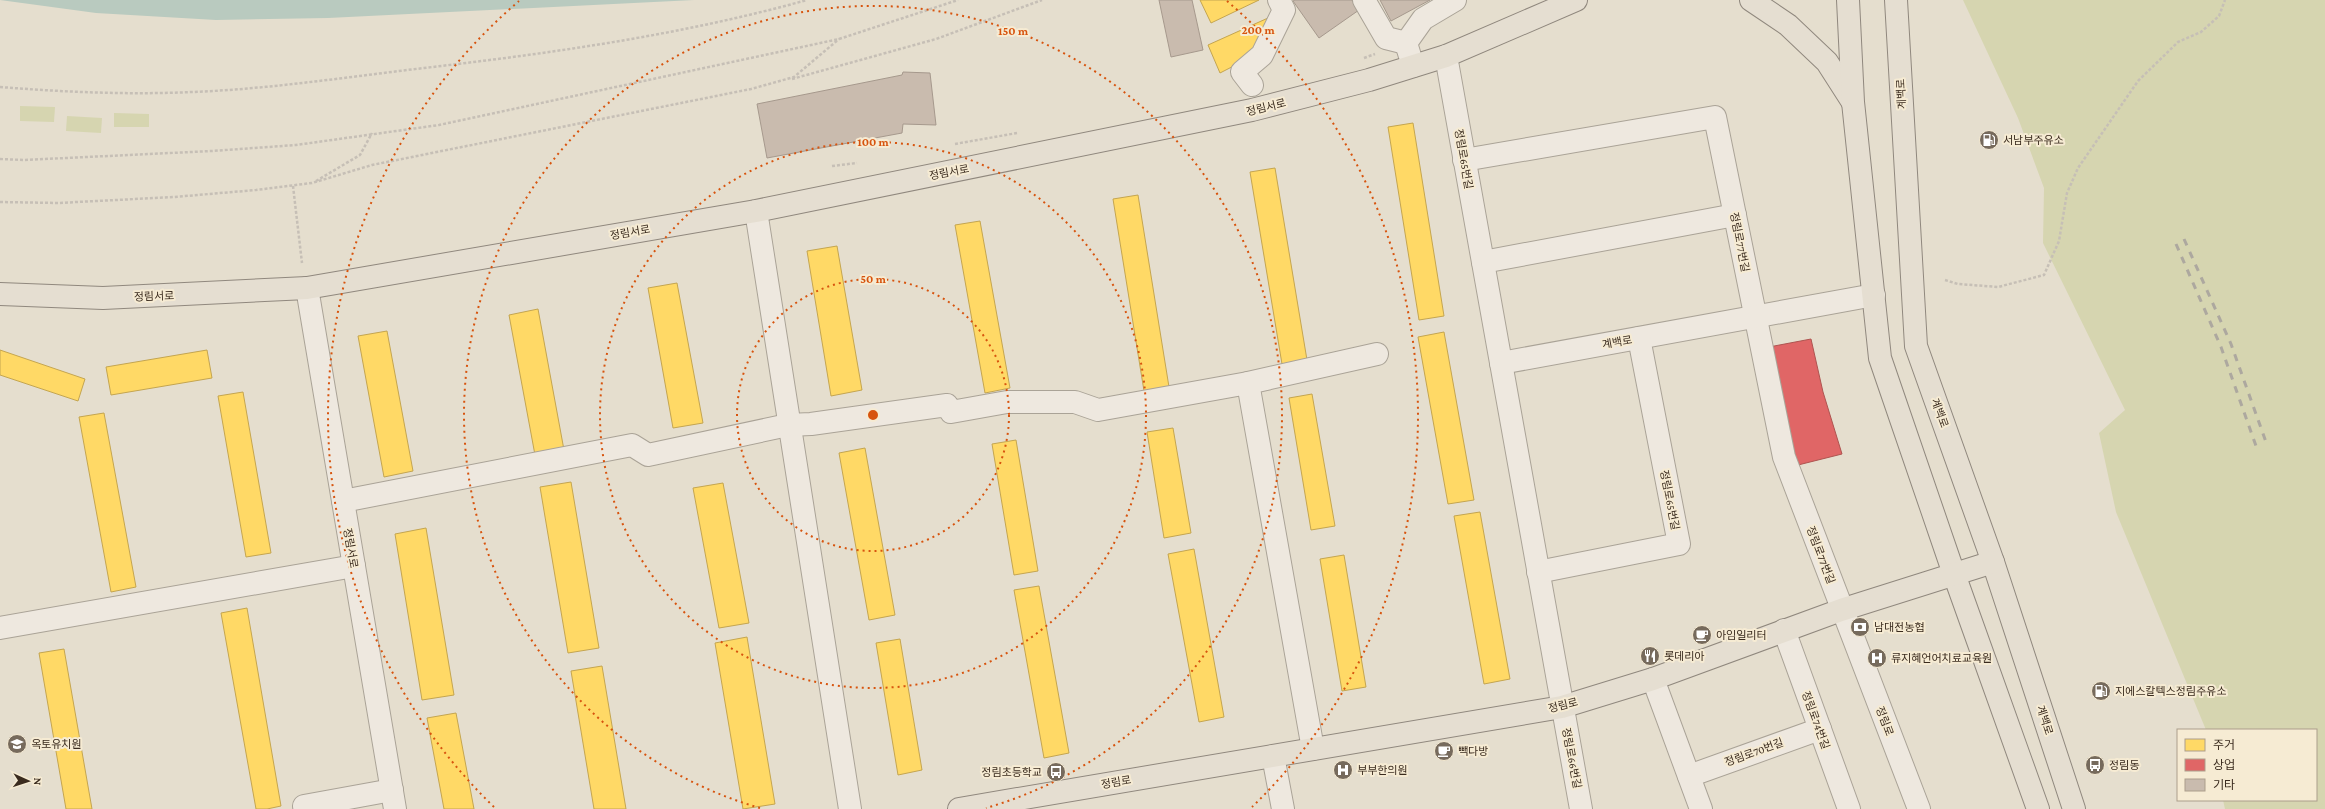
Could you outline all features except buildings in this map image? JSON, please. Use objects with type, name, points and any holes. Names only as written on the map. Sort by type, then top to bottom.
[{"type":"main road","name":"정림서로","points":[[0,294],[103,298],[307,288],[756,210],[1252,110],[1446,56],[1576,0]]},
{"type":"main road","points":[[1751,0],[1788,25],[1827,62],[1853,102]]},
{"type":"main road","points":[[1848,0],[1853,102],[1880,358],[1954,574],[2038,809]]},
{"type":"main road","name":"계백로","points":[[1896,0],[1916,346],[1993,562],[2074,809]]},
{"type":"main road","name":"정림로","points":[[960,809],[997,806],[1273,756],[1562,707],[1654,679],[1841,610],[1993,562]]},
{"type":"street","points":[[1252,85],[1242,72],[1262,55],[1284,10],[1279,0]]},
{"type":"street","points":[[1364,0],[1386,38],[1406,44]]},
{"type":"street","points":[[1406,44],[1423,19],[1455,0]]},
{"type":"street","points":[[1406,44],[1413,66]]},
{"type":"street","name":"정림로65번길","points":[[1446,56],[1562,707]]},
{"type":"street","name":"정림로77번길","points":[[1464,160],[1715,117],[1784,457],[1841,610]]},
{"type":"street","points":[[756,210],[788,425],[850,809]]},
{"type":"street","points":[[1483,262],[1735,215]]},
{"type":"street","name":"정림서로","points":[[307,288],[394,800]]},
{"type":"street","name":"계백로","points":[[1501,363],[1874,295]]},
{"type":"street","name":"정림로65번길","points":[[1538,572],[1679,544],[1639,338]]},
{"type":"street","points":[[343,501],[632,445],[648,455],[788,425],[811,424],[947,406],[951,412],[1007,402],[1075,402],[1098,410],[1248,383],[1377,354]]},
{"type":"street","points":[[1248,383],[1313,749]]},
{"type":"street","points":[[0,628],[354,566]]},
{"type":"street","name":"정림로","points":[[1841,610],[1919,809]]},
{"type":"street","name":"정림로74번길","points":[[1784,630],[1848,809]]},
{"type":"street","points":[[1654,679],[1701,809]]},
{"type":"street","name":"정림로66번길","points":[[1562,707],[1581,809]]},
{"type":"street","name":"정림로70번길","points":[[1689,776],[1820,729]]},
{"type":"street","points":[[1273,756],[1283,809]]},
{"type":"street","points":[[304,806],[394,800]]},
{"type":"path","points":[[0,87],[66,92],[193,92],[307,82],[536,55],[640,39],[771,10],[806,0]]},
{"type":"path","points":[[0,159],[24,160],[212,151],[296,145],[372,133],[439,125],[839,39],[958,0]]},
{"type":"path","points":[[0,202],[58,203],[174,197],[312,183],[372,165],[751,89],[843,66],[936,39],[1042,0]]},
{"type":"path","points":[[1945,280],[1958,284],[1998,287],[2044,275],[2059,241],[2067,193],[2078,168],[2138,81],[2178,42],[2201,32],[2219,16],[2226,0]]},
{"type":"path","points":[[751,89],[794,77],[839,39]]},
{"type":"path","points":[[312,183],[360,156],[372,133]]},
{"type":"path","points":[[955,144],[1017,133]]},
{"type":"path","points":[[832,166],[857,163]]},
{"type":"path","points":[[293,186],[302,263]]},
{"type":"green space","points":[[1963,0],[2325,0],[2325,809],[2225,809],[2223,801],[2317,801],[2317,729],[2206,729],[2116,512],[2099,433],[2125,410],[2043,243],[2044,188],[2018,118]]},
{"type":"green space","points":[[20,106],[55,107],[54,122],[20,121]]},
{"type":"green space","points":[[114,113],[149,114],[149,127],[114,127]]},
{"type":"green space","points":[[67,116],[102,118],[101,133],[66,131]]},
{"type":"shaded area","points":[[0,0],[694,0],[328,18],[216,20],[96,13]]},
{"type":"railway","points":[[2184,239],[2231,344],[2266,442]]},
{"type":"railway","points":[[2176,244],[2221,347],[2256,446]]},
{"type":"place","name":"서남부주유소","points":[[1989,140]]},
{"type":"place","name":"남대전농협","points":[[1860,627]]},
{"type":"place","name":"아임일리터","points":[[1702,635]]},
{"type":"place","name":"롯데리아","points":[[1650,656]]},
{"type":"place","name":"류지혜언어치료교육원","points":[[1877,658]]},
{"type":"place","name":"지에스칼텍스정림주유소","points":[[2101,691]]},
{"type":"place","name":"옥토유치원","points":[[17,744]]},
{"type":"place","name":"빽다방","points":[[1444,751]]},
{"type":"place","name":"정림동","points":[[2095,765]]},
{"type":"place","name":"부부한의원","points":[[1343,770]]},
{"type":"place","name":"정림초등학교","points":[[1056,772]]}]
